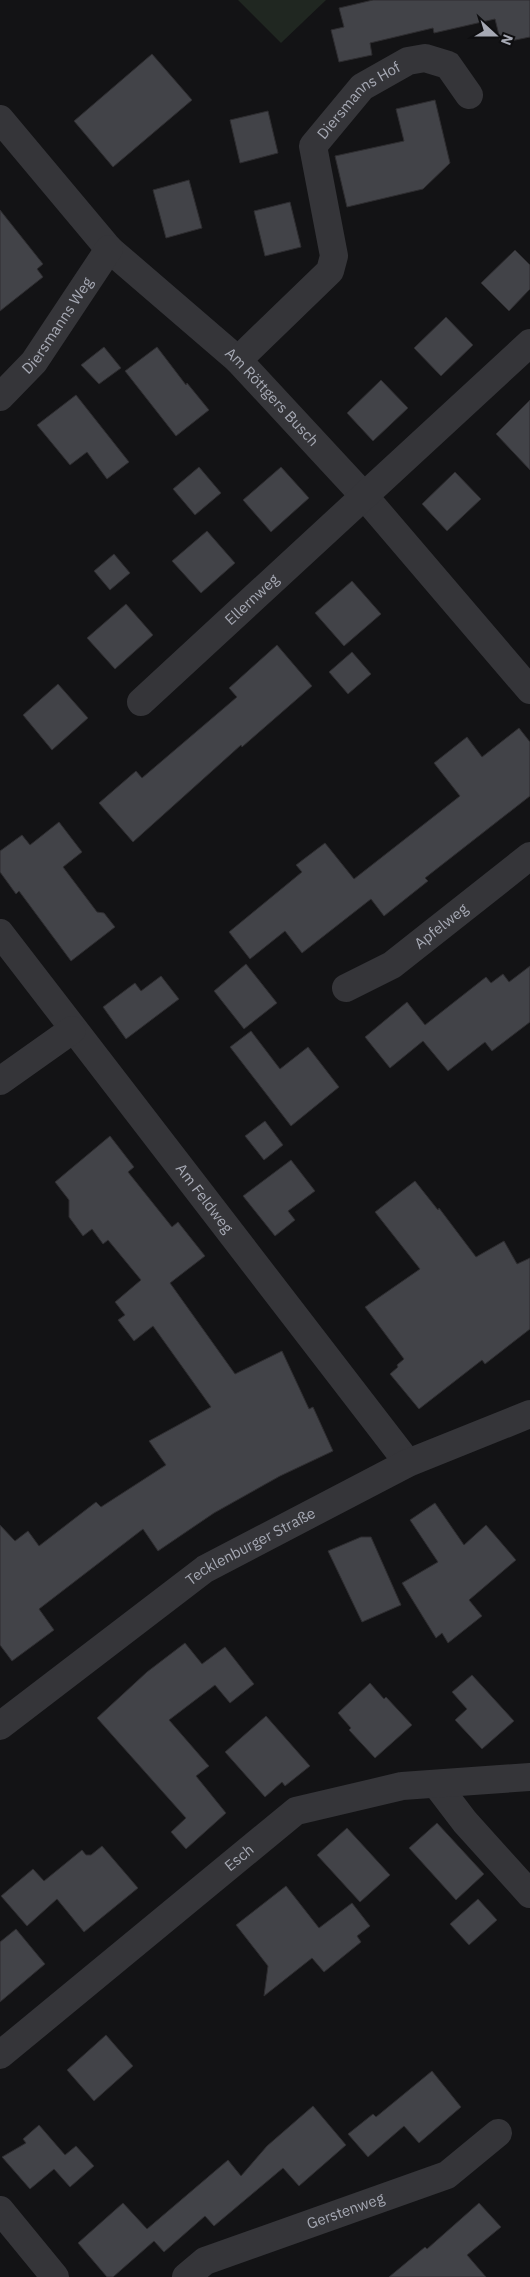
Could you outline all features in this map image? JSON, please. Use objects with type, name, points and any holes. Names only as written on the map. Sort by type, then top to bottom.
[{"type":"street","name":"Diersmanns Hof","points":[[238,360],[330,271],[334,256],[313,146],[362,87],[408,61],[425,58],[448,65],[469,95]]},
{"type":"street","name":"Am Röttgers Busch","points":[[0,119],[108,249],[238,360],[365,498],[530,690]]},
{"type":"street","name":"Diersmanns Weg","points":[[0,397],[34,362],[108,249]]},
{"type":"street","name":"Ellernweg","points":[[141,702],[365,498],[530,343]]},
{"type":"street","name":"Apfelweg","points":[[346,988],[392,965],[530,856]]},
{"type":"street","name":"Am Feldweg","points":[[0,933],[72,1030],[408,1463]]},
{"type":"street","points":[[0,1081],[72,1030]]},
{"type":"street","name":"Tecklenburger Straße","points":[[0,1726],[205,1568],[408,1463],[530,1414]]},
{"type":"street","name":"Esch","points":[[0,2055],[296,1811],[402,1786],[530,1777]]},
{"type":"street","points":[[436,1784],[465,1822],[530,1894]]},
{"type":"street","name":"Gerstenweg","points":[[186,2277],[206,2261],[447,2175],[498,2133]]},
{"type":"street","points":[[0,2210],[55,2277]]},
{"type":"shaded area","points":[[238,0],[326,0],[281,43]]},
{"type":"building","points":[[373,0],[530,0],[530,37],[501,43],[495,19],[434,33],[433,28],[370,43],[372,55],[339,62],[331,30],[344,27],[339,8]]},
{"type":"building","points":[[152,54],[192,100],[113,167],[74,121]]},
{"type":"building","points":[[435,100],[450,163],[423,189],[347,207],[335,156],[404,141],[396,109]]},
{"type":"building","points":[[268,111],[278,153],[240,163],[230,120]]},
{"type":"building","points":[[189,180],[202,228],[166,238],[153,190]]},
{"type":"building","points":[[290,202],[301,247],[265,256],[254,211]]},
{"type":"building","points":[[0,210],[43,264],[37,269],[43,277],[0,311]]},
{"type":"building","points":[[515,250],[530,265],[530,289],[509,311],[481,283]]},
{"type":"building","points":[[446,317],[473,345],[441,376],[414,348]]},
{"type":"building","points":[[104,347],[121,368],[99,384],[81,365]]},
{"type":"building","points":[[157,347],[186,385],[187,383],[209,410],[176,436],[125,371]]},
{"type":"building","points":[[381,380],[408,408],[373,441],[347,413]]},
{"type":"building","points":[[76,395],[129,462],[107,479],[87,452],[70,465],[37,425]]},
{"type":"building","points":[[530,400],[530,470],[496,434]]},
{"type":"building","points":[[199,467],[221,493],[195,515],[173,489]]},
{"type":"building","points":[[281,467],[309,498],[271,532],[243,500]]},
{"type":"building","points":[[455,472],[481,499],[447,531],[422,504]]},
{"type":"building","points":[[207,531],[235,563],[201,593],[172,561]]},
{"type":"building","points":[[114,554],[130,573],[110,590],[94,571]]},
{"type":"building","points":[[352,581],[381,614],[344,646],[315,613]]},
{"type":"building","points":[[126,604],[153,635],[115,669],[87,638]]},
{"type":"building","points":[[277,645],[312,686],[242,747],[241,745],[133,842],[99,803],[136,771],[142,778],[237,697],[229,688]]},
{"type":"building","points":[[352,652],[371,674],[348,694],[329,672]]},
{"type":"building","points":[[58,684],[88,718],[52,750],[23,715]]},
{"type":"building","points":[[519,728],[530,742],[530,796],[425,878],[428,881],[384,916],[371,899],[302,953],[285,931],[250,959],[229,932],[302,872],[296,865],[325,843],[354,879],[460,796],[434,763],[467,737],[482,757]]},
{"type":"building","points":[[59,822],[82,852],[63,867],[97,912],[104,913],[115,927],[71,961],[19,891],[16,894],[0,872],[0,851],[22,835],[30,845]]},
{"type":"building","points":[[246,964],[277,1003],[244,1029],[214,991]]},
{"type":"building","points":[[530,966],[530,1022],[492,1051],[485,1042],[448,1071],[423,1041],[390,1068],[365,1037],[407,1002],[425,1025],[486,977],[491,983],[503,974],[509,982]]},
{"type":"building","points":[[161,976],[179,999],[126,1039],[103,1007],[135,983],[141,991]]},
{"type":"building","points":[[251,1031],[280,1069],[308,1047],[339,1087],[291,1126],[230,1047]]},
{"type":"building","points":[[265,1121],[283,1145],[264,1160],[245,1136]]},
{"type":"building","points":[[110,1136],[134,1167],[128,1172],[172,1227],[178,1222],[205,1256],[170,1283],[235,1374],[282,1351],[309,1409],[313,1407],[333,1451],[280,1476],[214,1513],[158,1551],[143,1529],[39,1609],[54,1630],[12,1661],[0,1645],[0,1525],[15,1541],[28,1531],[39,1546],[96,1502],[101,1507],[166,1465],[149,1441],[211,1407],[153,1326],[134,1341],[118,1320],[125,1315],[115,1302],[141,1280],[108,1240],[103,1244],[92,1229],[83,1236],[69,1217],[69,1200],[55,1182]]},
{"type":"building","points":[[291,1160],[315,1191],[288,1211],[295,1220],[275,1236],[243,1196]]},
{"type":"building","points":[[415,1181],[438,1210],[439,1208],[476,1257],[504,1241],[517,1264],[530,1258],[530,1329],[485,1364],[482,1360],[419,1409],[390,1374],[404,1359],[365,1307],[420,1269],[375,1212]]},
{"type":"building","points":[[435,1503],[464,1545],[486,1525],[516,1560],[469,1600],[482,1616],[448,1643],[442,1633],[436,1638],[402,1583],[438,1562],[410,1520]]},
{"type":"building","points":[[361,1537],[371,1537],[401,1605],[362,1622],[328,1551]]},
{"type":"building","points":[[185,1643],[202,1664],[225,1647],[254,1684],[230,1703],[215,1685],[169,1720],[209,1766],[196,1776],[226,1813],[186,1849],[171,1832],[186,1818],[97,1718],[147,1672]]},
{"type":"building","points":[[472,1675],[514,1721],[482,1749],[455,1720],[467,1709],[452,1692]]},
{"type":"building","points":[[370,1683],[412,1725],[375,1758],[349,1730],[351,1728],[338,1713]]},
{"type":"building","points":[[266,1716],[310,1766],[285,1786],[282,1782],[265,1797],[225,1752]]},
{"type":"building","points":[[437,1823],[484,1874],[456,1900],[409,1848]]},
{"type":"building","points":[[347,1828],[390,1875],[360,1902],[317,1855]]},
{"type":"building","points":[[102,1846],[138,1888],[84,1932],[57,1899],[27,1926],[1,1896],[33,1869],[44,1881],[82,1850],[86,1855],[91,1855]]},
{"type":"building","points":[[286,1886],[319,1928],[352,1903],[370,1926],[357,1936],[361,1942],[324,1972],[312,1958],[264,1996],[268,1966],[236,1925]]},
{"type":"building","points":[[478,1899],[497,1920],[469,1945],[450,1924]]},
{"type":"building","points":[[16,1929],[45,1964],[0,2002],[0,1942]]},
{"type":"building","points":[[106,2035],[133,2066],[94,2101],[67,2070]]},
{"type":"building","points":[[432,2071],[461,2107],[419,2143],[404,2126],[368,2157],[348,2134],[373,2114],[376,2117]]},
{"type":"building","points":[[313,2106],[346,2145],[299,2186],[283,2168],[214,2226],[205,2216],[164,2252],[154,2241],[113,2277],[107,2277],[78,2243],[123,2203],[147,2229],[228,2160],[241,2176],[267,2146]]},
{"type":"building","points":[[39,2125],[65,2155],[76,2146],[94,2166],[70,2187],[54,2169],[30,2189],[2,2157],[26,2143],[23,2139]]},
{"type":"building","points":[[479,2203],[501,2227],[467,2255],[486,2277],[389,2277],[425,2247],[427,2249]]}]
